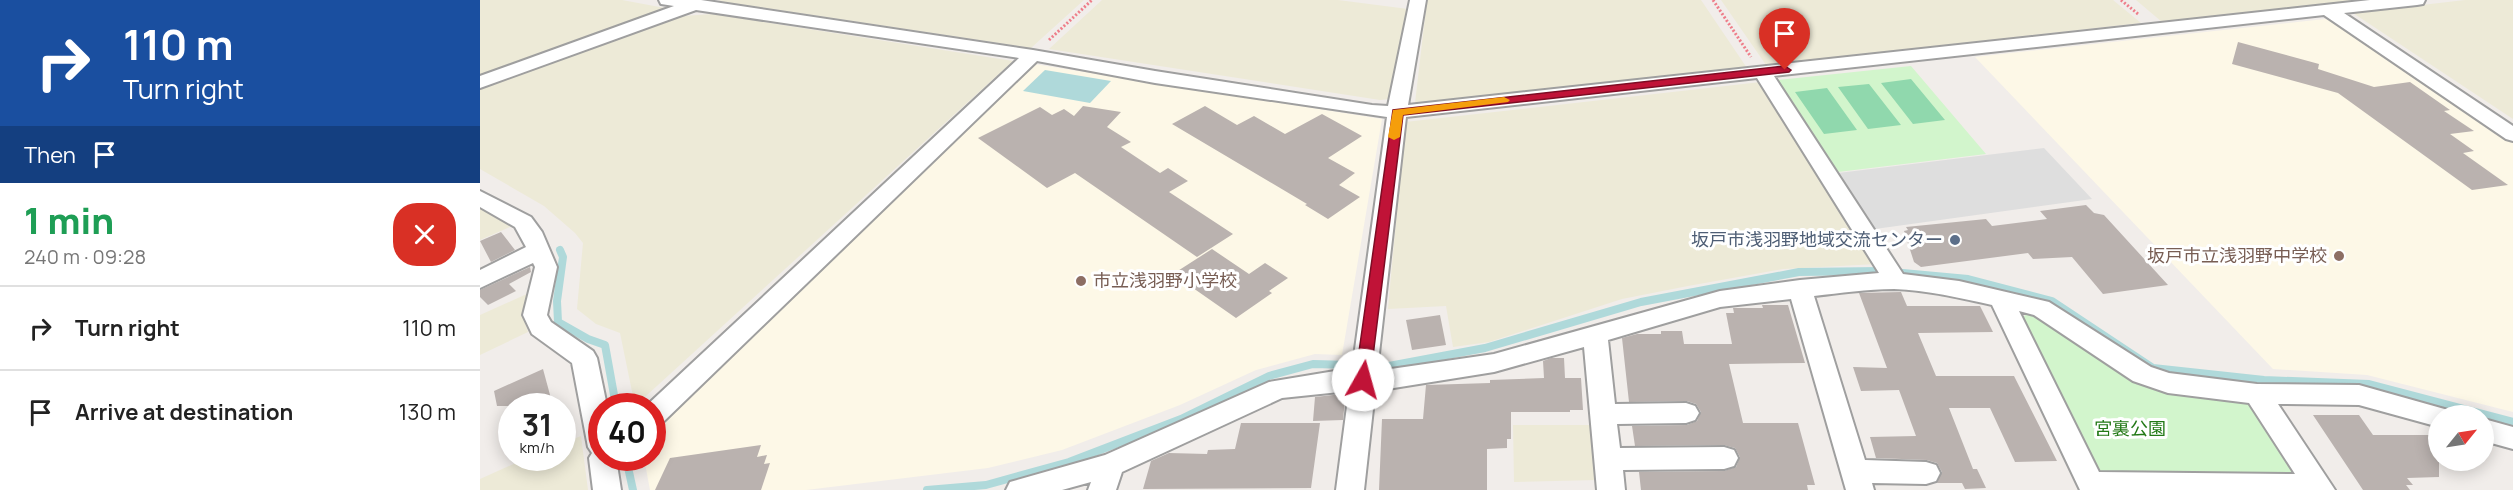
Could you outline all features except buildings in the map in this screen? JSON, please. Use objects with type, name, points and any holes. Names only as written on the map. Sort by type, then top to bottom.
[{"type":"street","points":[[667,0],[1033,55],[1155,77],[1372,111],[1397,112],[2417,0]]},
{"type":"street","points":[[1350,490],[1397,112],[1418,0]]},
{"type":"street","points":[[480,82],[694,4]]},
{"type":"street","points":[[2328,10],[2513,135]]},
{"type":"street","points":[[666,404],[1033,55]]},
{"type":"street","points":[[1762,72],[1896,281]]},
{"type":"street","points":[[480,198],[523,222],[540,250],[546,267],[535,315],[541,328],[584,358],[591,393]]},
{"type":"street","points":[[480,280],[540,250]]},
{"type":"street","points":[[1020,490],[1106,477],[1278,389],[1363,380],[1386,381],[1494,363],[1720,299],[1800,288],[1896,281],[1959,289],[2041,308],[2142,374],[2168,383],[2257,394],[2359,395],[2428,414]]},
{"type":"street","points":[[1800,288],[1857,481],[1926,472]]},
{"type":"street","points":[[2001,299],[2092,486],[2320,488]]},
{"type":"street","points":[[1595,336],[1611,490]]},
{"type":"street","points":[[2257,394],[2320,488]]},
{"type":"street","points":[[1603,414],[1686,413]]},
{"type":"street","points":[[1607,459],[1724,458]]},
{"type":"street","points":[[605,471],[607,490]]},
{"type":"path","points":[[1033,55],[1092,0]]},
{"type":"path","points":[[1713,0],[1762,72]]},
{"type":"shaded area","points":[[480,0],[622,0],[665,8],[659,15],[480,77]]},
{"type":"shaded area","points":[[1084,0],[1031,48],[718,1]]},
{"type":"shaded area","points":[[1102,0],[1338,0],[1408,9],[1389,99],[1380,100],[1049,49]]},
{"type":"shaded area","points":[[1427,0],[1701,0],[1747,68],[1415,103]]},
{"type":"shaded area","points":[[1721,0],[2113,0],[2141,23],[1766,65]]},
{"type":"shaded area","points":[[2136,0],[2361,0],[2162,22]]},
{"type":"shaded area","points":[[2465,0],[2513,0],[2513,119],[2353,13]]},
{"type":"shaded area","points":[[713,14],[1013,61],[649,393],[632,393],[620,333],[596,324],[577,309],[583,243],[544,206],[480,169],[480,89],[683,16]]},
{"type":"shaded area","name":"坂戸市立浅羽野中学校","points":[[2325,19],[2334,21],[2513,143],[2513,412],[2494,407],[2494,405],[2485,405],[2367,375],[2273,369],[1975,57]]},
{"type":"shaded area","name":"市立浅羽野小学校","points":[[1034,64],[1382,119],[1342,355],[1315,354],[1256,370],[1180,405],[1062,450],[988,468],[806,490],[650,490],[646,471],[666,471],[666,414]]},
{"type":"shaded area","points":[[1761,82],[1877,264],[1783,269],[1688,286],[1622,299],[1489,342],[1453,347],[1446,306],[1388,309],[1405,122]]},
{"type":"shaded area","points":[[2044,148],[2092,199],[1875,229],[1838,173]]},
{"type":"shaded area","points":[[480,209],[507,222],[512,226],[480,240]]},
{"type":"shaded area","points":[[529,293],[523,317],[528,332],[480,355],[480,315]]},
{"type":"shaded area","points":[[1513,425],[1592,425],[1597,480],[1514,482]]},
{"type":"shaded area","points":[[581,436],[588,490],[480,490],[480,479],[498,471],[576,471],[576,438]]},
{"type":"green space","points":[[1911,66],[1986,154],[1838,172],[1778,80]]},
{"type":"green space","points":[[1911,79],[1945,120],[1913,124],[1881,83]]},
{"type":"green space","points":[[1869,84],[1901,125],[1868,129],[1838,87]]},
{"type":"green space","points":[[1827,88],[1857,130],[1824,134],[1795,92]]},
{"type":"green space","name":"宮裏公園","points":[[2029,313],[2048,319],[2122,370],[2239,398],[2253,405],[2297,473],[2295,478],[2107,476],[2097,468],[2021,318]]},
{"type":"water","points":[[1045,70],[1111,81],[1090,103],[1023,91]]},
{"type":"waterway","points":[[560,250],[563,257],[557,301],[558,322],[588,339],[605,345],[614,393]]},
{"type":"waterway","points":[[927,490],[986,485],[1069,462],[1181,419],[1269,376],[1313,364],[1389,366],[1485,348],[1641,302],[1799,272],[1881,271],[1968,279],[2052,301],[2153,368],[2264,380],[2369,384],[2513,422]]},
{"type":"waterway","points":[[629,471],[633,490]]},
{"type":"slow traffic","points":[[1394,137],[1397,112],[1504,100]]},
{"type":"place","name":"坂戸市浅羽野地域交流センター","points":[[1955,240]]},
{"type":"place","name":"坂戸市立浅羽野中学校","points":[[2339,256]]},
{"type":"place","name":"市立浅羽野小学校","points":[[1081,281]]},
{"type":"route","points":[[1363,380],[1397,112],[1785,70]]}]
